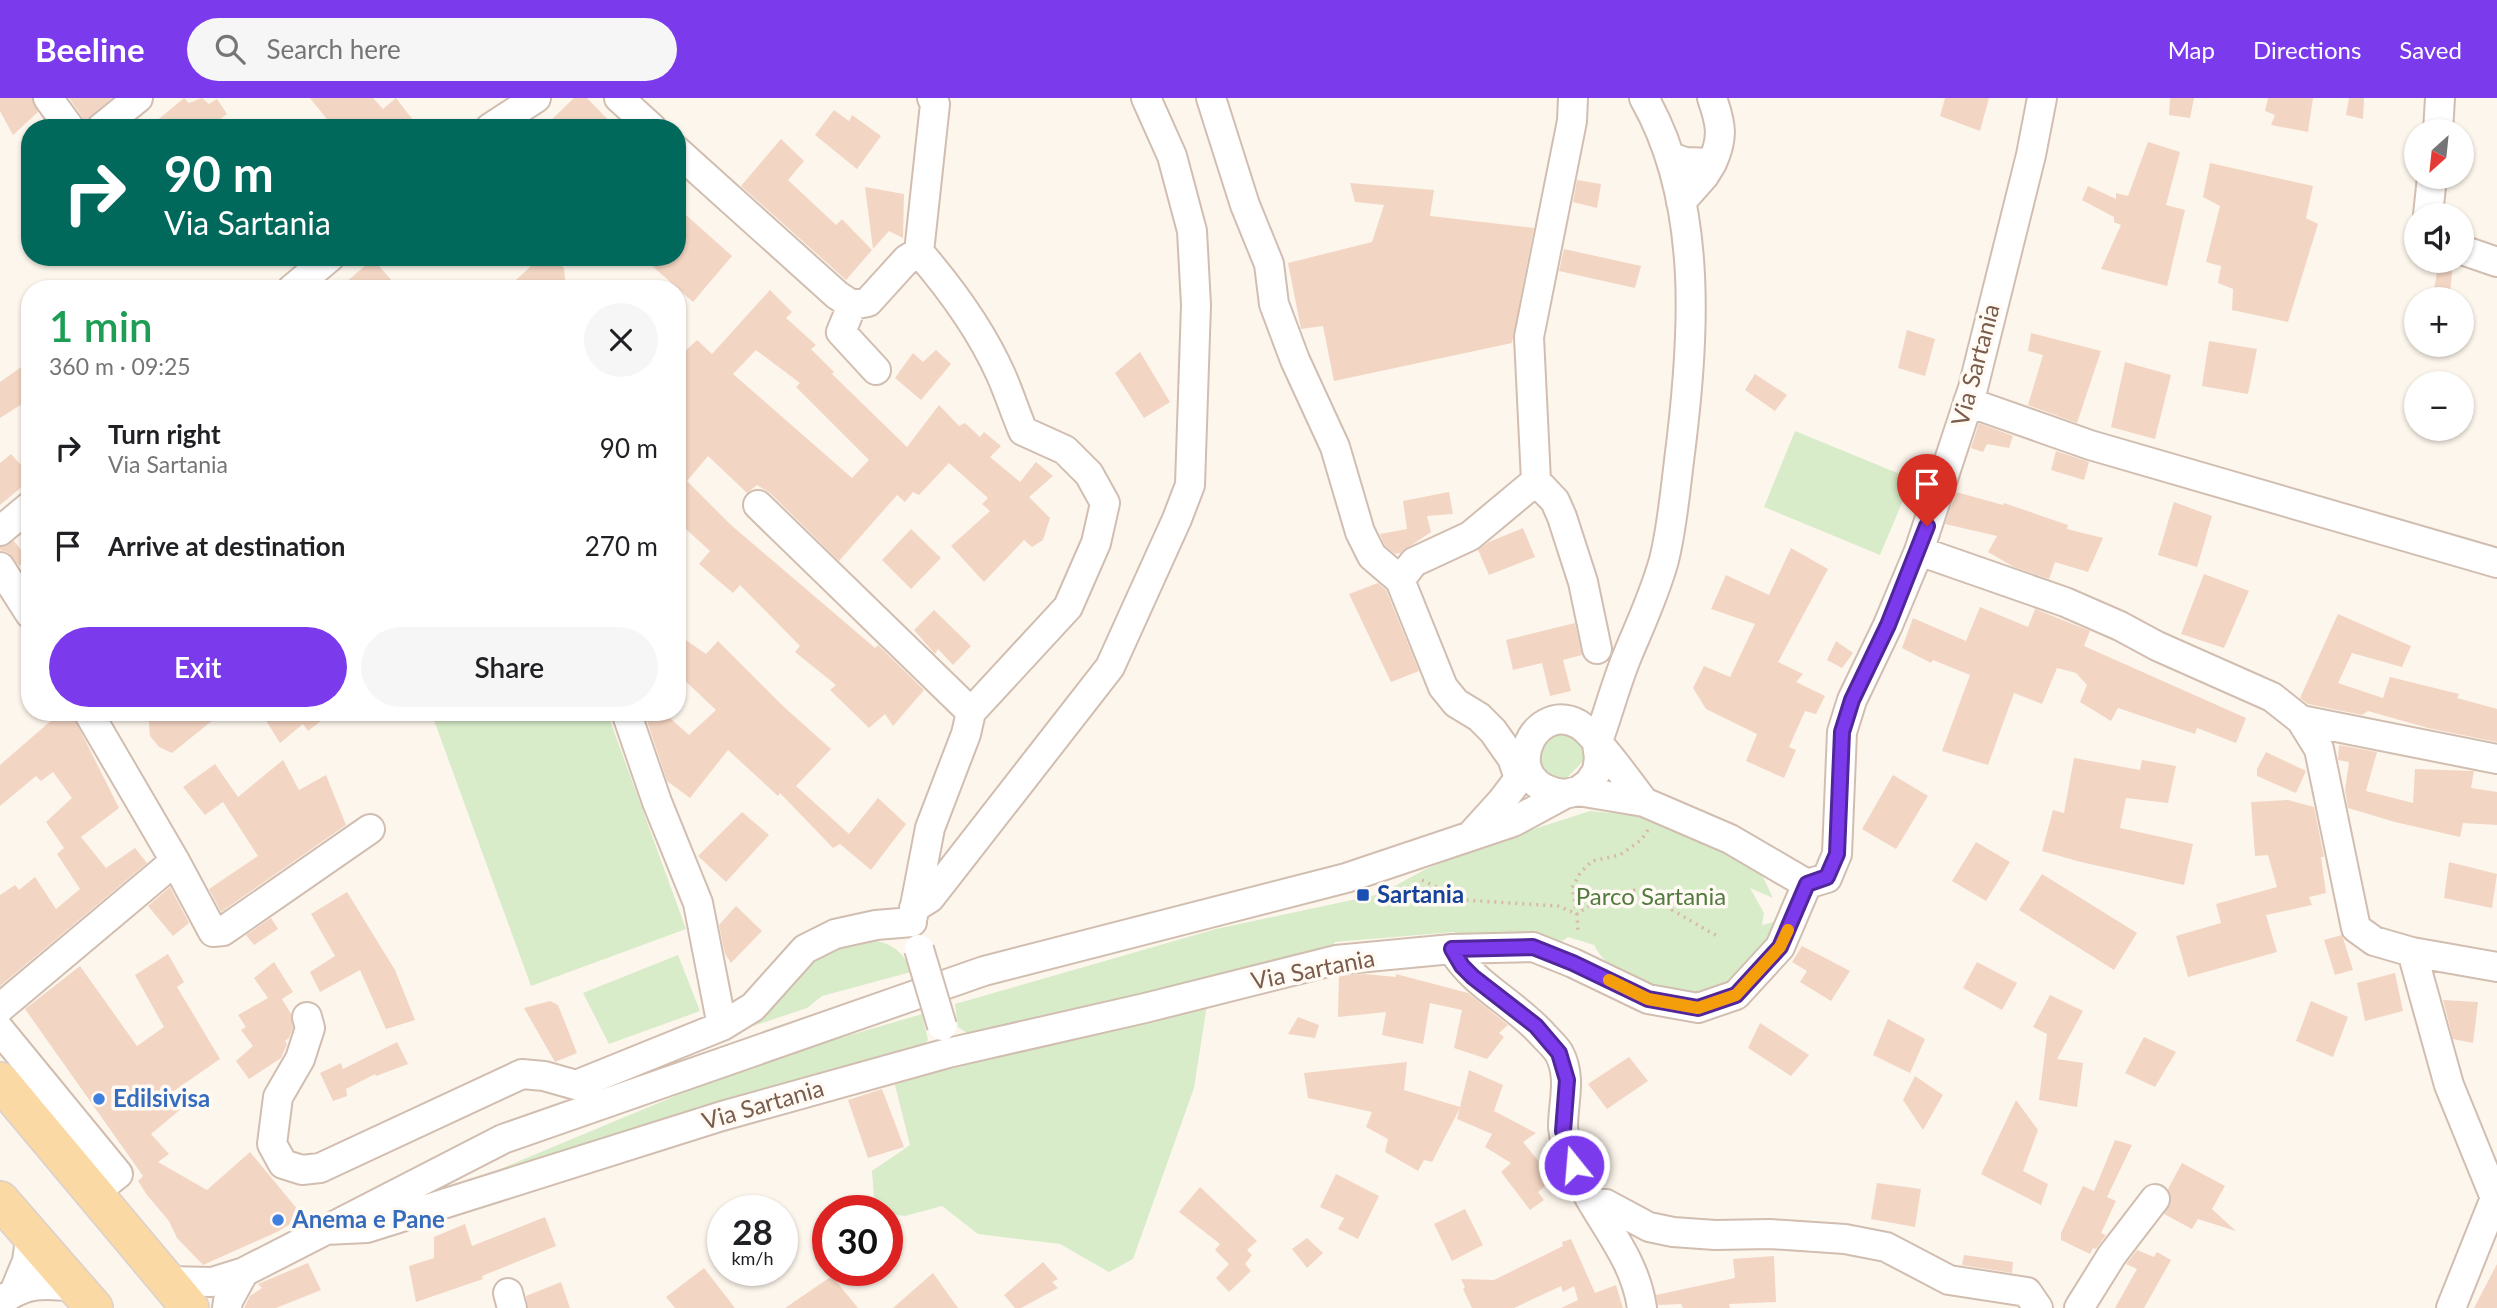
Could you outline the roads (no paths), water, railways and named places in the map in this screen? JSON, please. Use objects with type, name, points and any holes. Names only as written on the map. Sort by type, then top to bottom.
[{"type":"main road","points":[[0,1082],[16,1112],[94,1193],[175,1299]]},
{"type":"main road","points":[[0,1200],[86,1297]]},
{"type":"street","points":[[48,98],[63,119]]},
{"type":"street","points":[[112,119],[138,98]]},
{"type":"street","points":[[504,119],[536,98]]},
{"type":"street","points":[[619,98],[642,119]]},
{"type":"street","points":[[932,98],[935,104],[919,252],[949,287],[974,326],[1000,373],[1023,431],[1065,450],[1089,474],[1105,503],[1096,543],[1068,607],[971,712],[966,734],[930,828],[913,915],[919,950],[945,1040]]},
{"type":"street","points":[[307,1017],[310,1028],[300,1059],[278,1097],[272,1144],[283,1164],[302,1170],[320,1168],[522,1074],[544,1076],[576,1085],[722,1026],[753,1007],[805,949],[835,934],[913,915],[930,898],[1110,667],[1190,485],[1196,305],[1192,230],[1172,156],[1146,98]]},
{"type":"street","points":[[1211,98],[1245,205],[1269,264],[1274,304],[1295,360],[1335,447],[1360,532],[1372,556],[1400,580],[1443,687],[1456,703],[1479,717],[1502,726],[1537,730]]},
{"type":"street","points":[[1573,98],[1572,121],[1529,337],[1536,481],[1555,500],[1562,517],[1583,582],[1597,649]]},
{"type":"street","points":[[325,1230],[503,1139],[984,971],[1346,878],[1513,822],[1589,783],[1597,771],[1600,758],[1597,744],[1664,558],[1687,401],[1692,330],[1690,264],[1675,169],[1644,98]]},
{"type":"street","points":[[1681,202],[1704,176],[1720,145],[1720,120],[1712,98]]},
{"type":"street","name":"Via Sartania","points":[[175,1299],[212,1282],[244,1272],[325,1230],[367,1228],[722,1116],[945,1040],[1145,1008],[1336,960],[1452,949],[1533,947],[1648,999],[1698,1008],[1736,995],[1780,947],[1807,884],[1827,877],[1837,854],[1842,732],[1852,700],[1919,551],[1968,402],[2031,155],[2042,98]]},
{"type":"street","points":[[2439,119],[2440,98]]},
{"type":"street","points":[[1671,157],[1685,162],[1712,163]]},
{"type":"street","points":[[686,159],[837,295],[852,305],[868,302],[907,259],[919,252]]},
{"type":"street","points":[[2474,254],[2497,261]]},
{"type":"street","points":[[303,280],[319,266]]},
{"type":"street","points":[[852,305],[841,332],[876,370]]},
{"type":"street","points":[[1968,402],[2090,445],[2497,563]]},
{"type":"street","points":[[1400,580],[1414,562],[1470,536],[1536,481]]},
{"type":"street","points":[[758,505],[971,712]]},
{"type":"street","points":[[0,531],[21,514]]},
{"type":"street","points":[[1919,551],[2020,585],[2109,621],[2157,646],[2272,697],[2301,720],[2319,749],[2356,928],[2374,940],[2412,952],[2497,967]]},
{"type":"street","points":[[0,567],[21,600]]},
{"type":"street","points":[[1576,722],[1627,656]]},
{"type":"street","points":[[1479,717],[1503,743],[1523,773],[1541,788],[1553,793],[1572,793],[1730,839],[1807,884]]},
{"type":"street","points":[[1469,836],[1502,801],[1523,773],[1529,741],[1537,730],[1549,722],[1562,720],[1576,722],[1589,731],[1648,814]]},
{"type":"street","points":[[2301,720],[2497,758]]},
{"type":"street","points":[[93,721],[213,932],[223,932],[370,829]]},
{"type":"street","points":[[629,721],[657,802],[698,903],[722,1026]]},
{"type":"street","points":[[0,1008],[175,861]]},
{"type":"street","points":[[1452,949],[1462,966],[1473,977],[1536,1026],[1559,1053],[1567,1080],[1563,1131],[1574,1165],[1592,1203],[1613,1232],[1627,1259],[1640,1294],[1642,1308]]},
{"type":"street","points":[[2412,952],[2449,1085],[2496,1198],[2451,1308]]},
{"type":"street","points":[[0,1031],[118,1174],[94,1193]]},
{"type":"street","points":[[2079,1308],[2112,1255],[2155,1199]]},
{"type":"street","points":[[1592,1203],[1606,1204],[1649,1227],[1673,1233],[1770,1234],[1845,1239],[1886,1247],[1949,1280],[2027,1292],[2038,1308]]},
{"type":"street","points":[[8,1296],[27,1261],[31,1233]]},
{"type":"street","points":[[227,1308],[244,1272]]},
{"type":"street","points":[[8,1296],[42,1284],[86,1297]]},
{"type":"place","name":"Sartania","points":[[1363,895]]},
{"type":"place","name":"Edilsivisa","points":[[99,1099]]},
{"type":"place","name":"Anema e Pane","points":[[278,1220]]},
{"type":"park label","name":"Parco Sartania","points":[[1651,897]]}]
